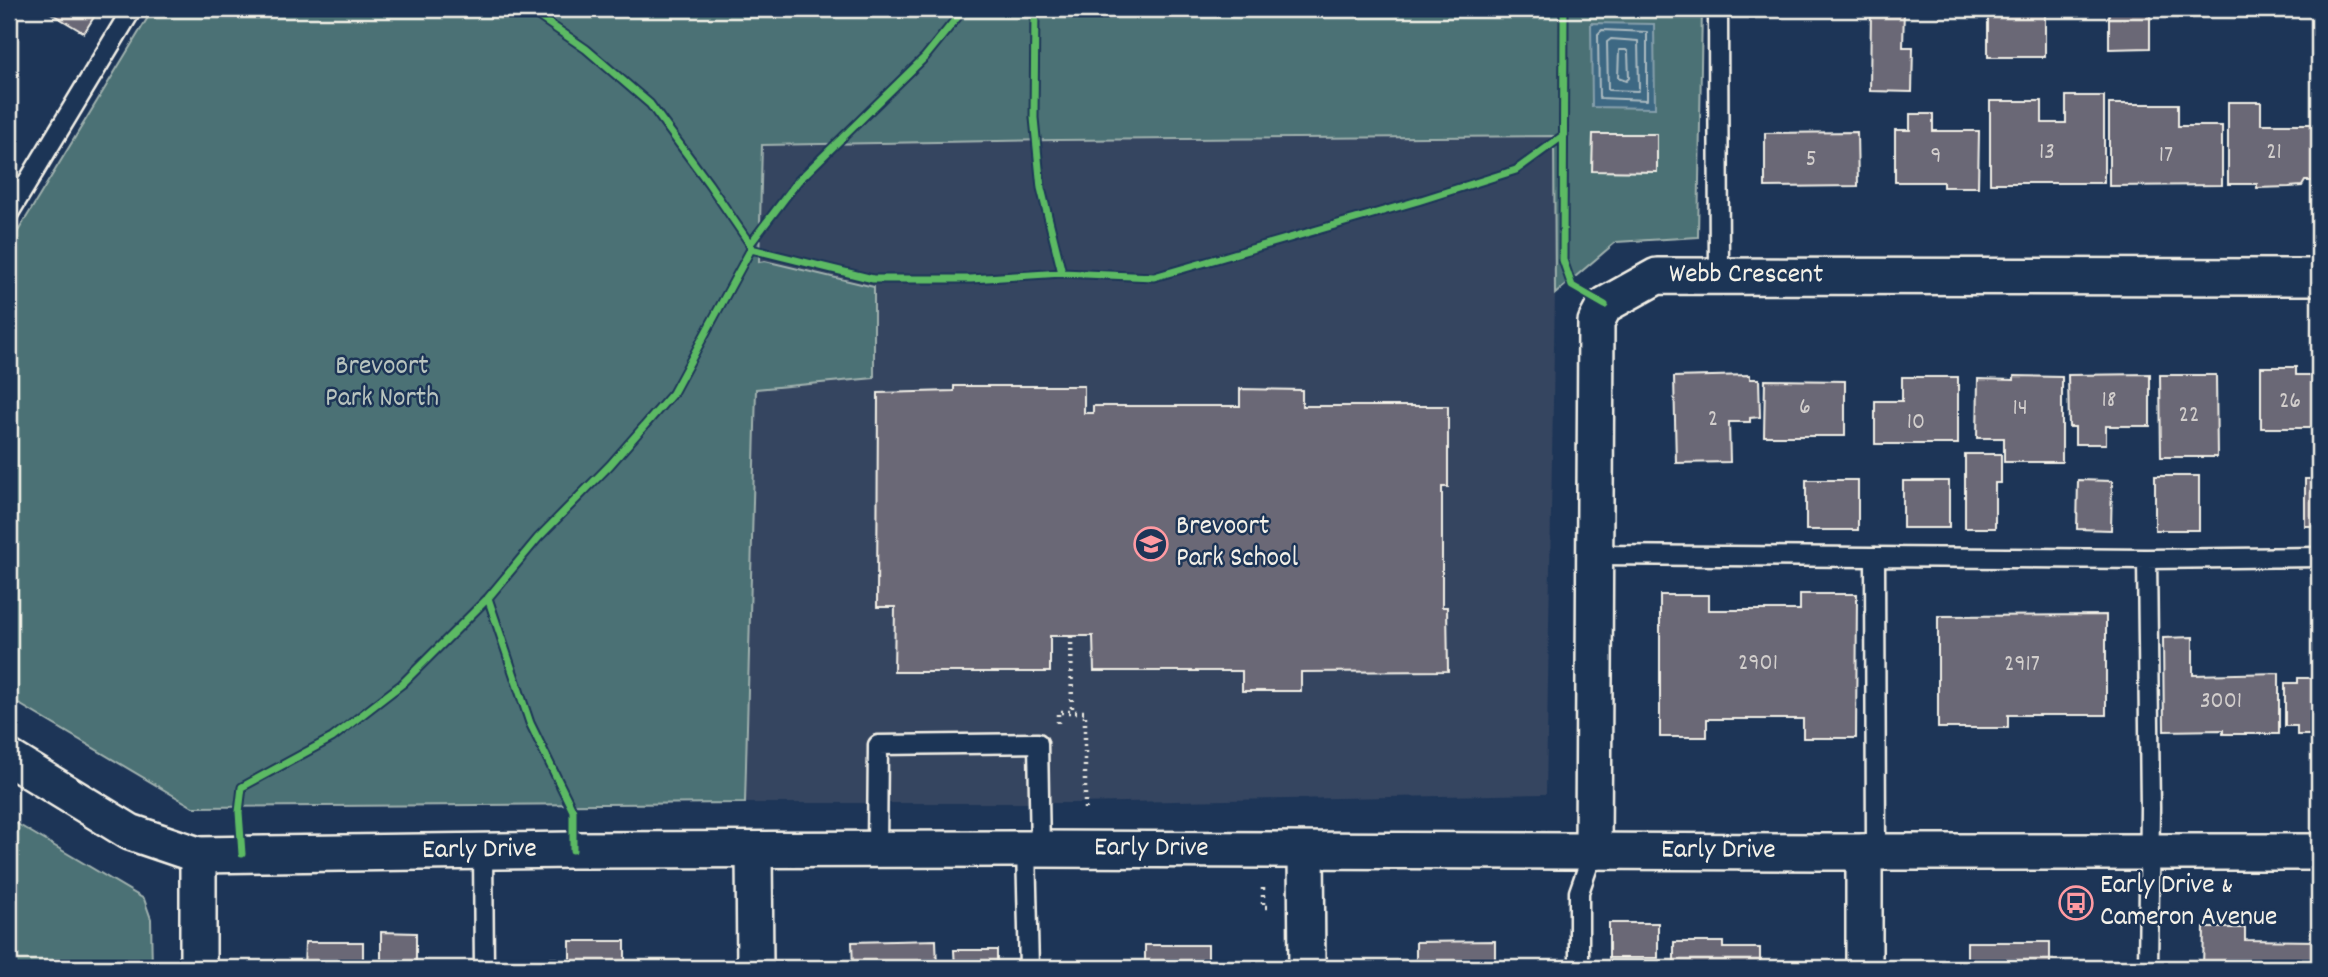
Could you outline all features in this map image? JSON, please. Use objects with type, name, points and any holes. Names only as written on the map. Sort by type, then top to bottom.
[{"type":"street","name":"Webb Crescent","points":[[1593,852],[1596,322],[1605,305],[1657,276],[2319,277]]},
{"type":"street","name":"Early Drive","points":[[9,758],[130,832],[198,855],[1033,849],[2319,852]]},
{"type":"street","points":[[754,851],[755,968]]},
{"type":"street","points":[[1306,851],[1307,968]]},
{"type":"street","points":[[1864,968],[1870,852]]},
{"type":"street","points":[[198,855],[198,968]]},
{"type":"lane","points":[[9,213],[132,9]]},
{"type":"lane","points":[[1718,9],[1719,275]]},
{"type":"lane","points":[[1595,555],[2147,559],[2319,557]]},
{"type":"lane","points":[[1870,852],[1875,557]]},
{"type":"lane","points":[[2147,559],[2148,968]]},
{"type":"lane","points":[[877,850],[878,745],[1038,743],[1028,968]]},
{"type":"lane","points":[[483,852],[484,968]]},
{"type":"lane","points":[[1579,968],[1579,892],[1593,852]]},
{"type":"path","points":[[1071,636],[1072,712]]},
{"type":"shaded area","name":"Brevoort Park School","points":[[1555,136],[1555,294],[1546,794],[1074,803],[745,803],[762,145]]},
{"type":"green space","name":"Brevoort Park North","points":[[153,9],[1702,9],[1698,237],[1616,242],[1555,294],[1554,136],[762,145],[759,262],[765,261],[874,287],[874,378],[756,389],[745,803],[193,807],[9,698],[9,246]]},
{"type":"green space","points":[[9,819],[144,899],[151,919],[152,968],[9,968]]},
{"type":"water","points":[[1591,23],[1654,24],[1655,108],[1592,107]]},
{"type":"building","points":[[51,9],[99,9],[84,33],[49,12]]},
{"type":"building","points":[[1871,9],[1904,9],[1903,47],[1913,47],[1912,92],[1870,91]]},
{"type":"building","points":[[1988,9],[2045,9],[2045,57],[1988,57]]},
{"type":"building","points":[[2109,9],[2150,9],[2150,48],[2109,49]]},
{"type":"building","points":[[2066,96],[2104,96],[2104,183],[1990,183],[1990,101],[2042,101],[2042,123],[2066,123]]},
{"type":"building","points":[[2228,102],[2261,102],[2261,124],[2319,124],[2319,181],[2305,181],[2302,186],[2289,187],[2257,188],[2257,184],[2228,184]]},
{"type":"building","points":[[2109,104],[2178,104],[2178,126],[2222,126],[2222,185],[2109,186]]},
{"type":"building","points":[[1910,114],[1933,114],[1933,131],[1979,131],[1978,187],[1943,187],[1943,182],[1895,182],[1895,130],[1910,130]]},
{"type":"building","points":[[1857,132],[1858,186],[1765,187],[1765,133]]},
{"type":"building","points":[[1593,134],[1657,134],[1657,172],[1592,171]]},
{"type":"building","points":[[2261,367],[2296,367],[2296,375],[2319,375],[2319,428],[2261,428]]},
{"type":"building","points":[[2150,374],[2150,426],[2106,426],[2106,444],[2075,444],[2075,427],[2069,427],[2068,375]]},
{"type":"building","points":[[1750,375],[1750,379],[1759,379],[1760,417],[1750,418],[1750,422],[1729,422],[1730,462],[1676,463],[1674,377]]},
{"type":"building","points":[[2160,375],[2216,375],[2217,457],[2161,457]]},
{"type":"building","points":[[2014,376],[2062,377],[2062,462],[2004,462],[2004,438],[1977,438],[1978,379],[2014,380]]},
{"type":"building","points":[[1902,377],[1958,377],[1958,444],[1875,444],[1875,401],[1902,401]]},
{"type":"building","points":[[1765,380],[1845,381],[1845,436],[1764,436]]},
{"type":"building","points":[[954,386],[1084,386],[1084,413],[1093,413],[1093,406],[1240,406],[1240,389],[1302,390],[1302,406],[1448,406],[1448,487],[1442,487],[1442,607],[1447,607],[1448,671],[1301,672],[1301,691],[1242,691],[1242,671],[1094,671],[1093,636],[1050,636],[1050,672],[894,672],[895,607],[877,607],[878,393],[954,391]]},
{"type":"building","points":[[1965,454],[2001,454],[2001,483],[1995,483],[1995,528],[1965,528]]},
{"type":"building","points":[[2155,476],[2199,476],[2199,530],[2155,530]]},
{"type":"building","points":[[2305,479],[2319,479],[2319,526],[2305,526]]},
{"type":"building","points":[[1806,480],[1858,480],[1858,530],[1806,530]]},
{"type":"building","points":[[2078,480],[2112,481],[2111,530],[2077,529]]},
{"type":"building","points":[[1903,481],[1949,481],[1949,528],[1903,528]]},
{"type":"building","points":[[1800,594],[1857,594],[1856,738],[1803,738],[1803,719],[1707,719],[1707,737],[1660,737],[1660,595],[1709,595],[1709,610],[1800,610]]},
{"type":"building","points":[[2106,615],[2106,715],[2008,715],[2008,728],[1938,728],[1938,616]]},
{"type":"building","points":[[2193,637],[2193,675],[2279,673],[2279,734],[2223,734],[2223,730],[2164,731],[2163,638]]},
{"type":"building","points":[[2298,678],[2319,678],[2319,735],[2297,735],[2297,726],[2285,726],[2285,683],[2298,683]]},
{"type":"building","points":[[1609,923],[1658,923],[1658,958],[1609,958]]},
{"type":"building","points":[[2204,928],[2245,928],[2245,940],[2319,941],[2318,968],[2203,968]]},
{"type":"building","points":[[381,932],[416,933],[416,968],[381,968]]},
{"type":"building","points":[[936,940],[937,968],[853,968],[852,942]]},
{"type":"building","points":[[570,941],[625,941],[625,967],[653,968],[570,968]]},
{"type":"building","points":[[1495,941],[1495,968],[1416,968],[1416,942]]},
{"type":"building","points":[[305,942],[363,942],[363,968],[304,968]]},
{"type":"building","points":[[1674,942],[1723,942],[1723,948],[1760,948],[1760,968],[1674,968]]},
{"type":"building","points":[[1967,942],[2050,942],[2050,968],[1967,968]]},
{"type":"building","points":[[1145,945],[1208,945],[1208,968],[1145,968]]},
{"type":"building","points":[[954,950],[997,950],[997,968],[955,968]]},
{"type":"building","points":[[557,958],[557,968],[503,968],[503,959]]},
{"type":"cycle path","points":[[528,9],[586,49],[650,104],[750,244]]},
{"type":"cycle path","points":[[242,854],[239,812],[242,787],[332,738],[402,684],[488,598],[538,538],[610,465],[673,393],[751,249],[750,244],[798,181],[925,57],[964,9]]},
{"type":"cycle path","points":[[1035,9],[1034,118],[1041,188],[1062,273]]},
{"type":"cycle path","points":[[1564,9],[1563,260],[1572,286],[1605,305]]},
{"type":"cycle path","points":[[751,249],[873,279],[971,279],[1062,273],[1154,277],[1516,170],[1564,135]]},
{"type":"cycle path","points":[[488,598],[530,723],[573,811],[573,850]]},
{"type":"place","name":"Brevoort Park School","points":[[1151,544]]},
{"type":"place","name":"Early Drive & Cameron Avenue","points":[[2076,903]]}]
